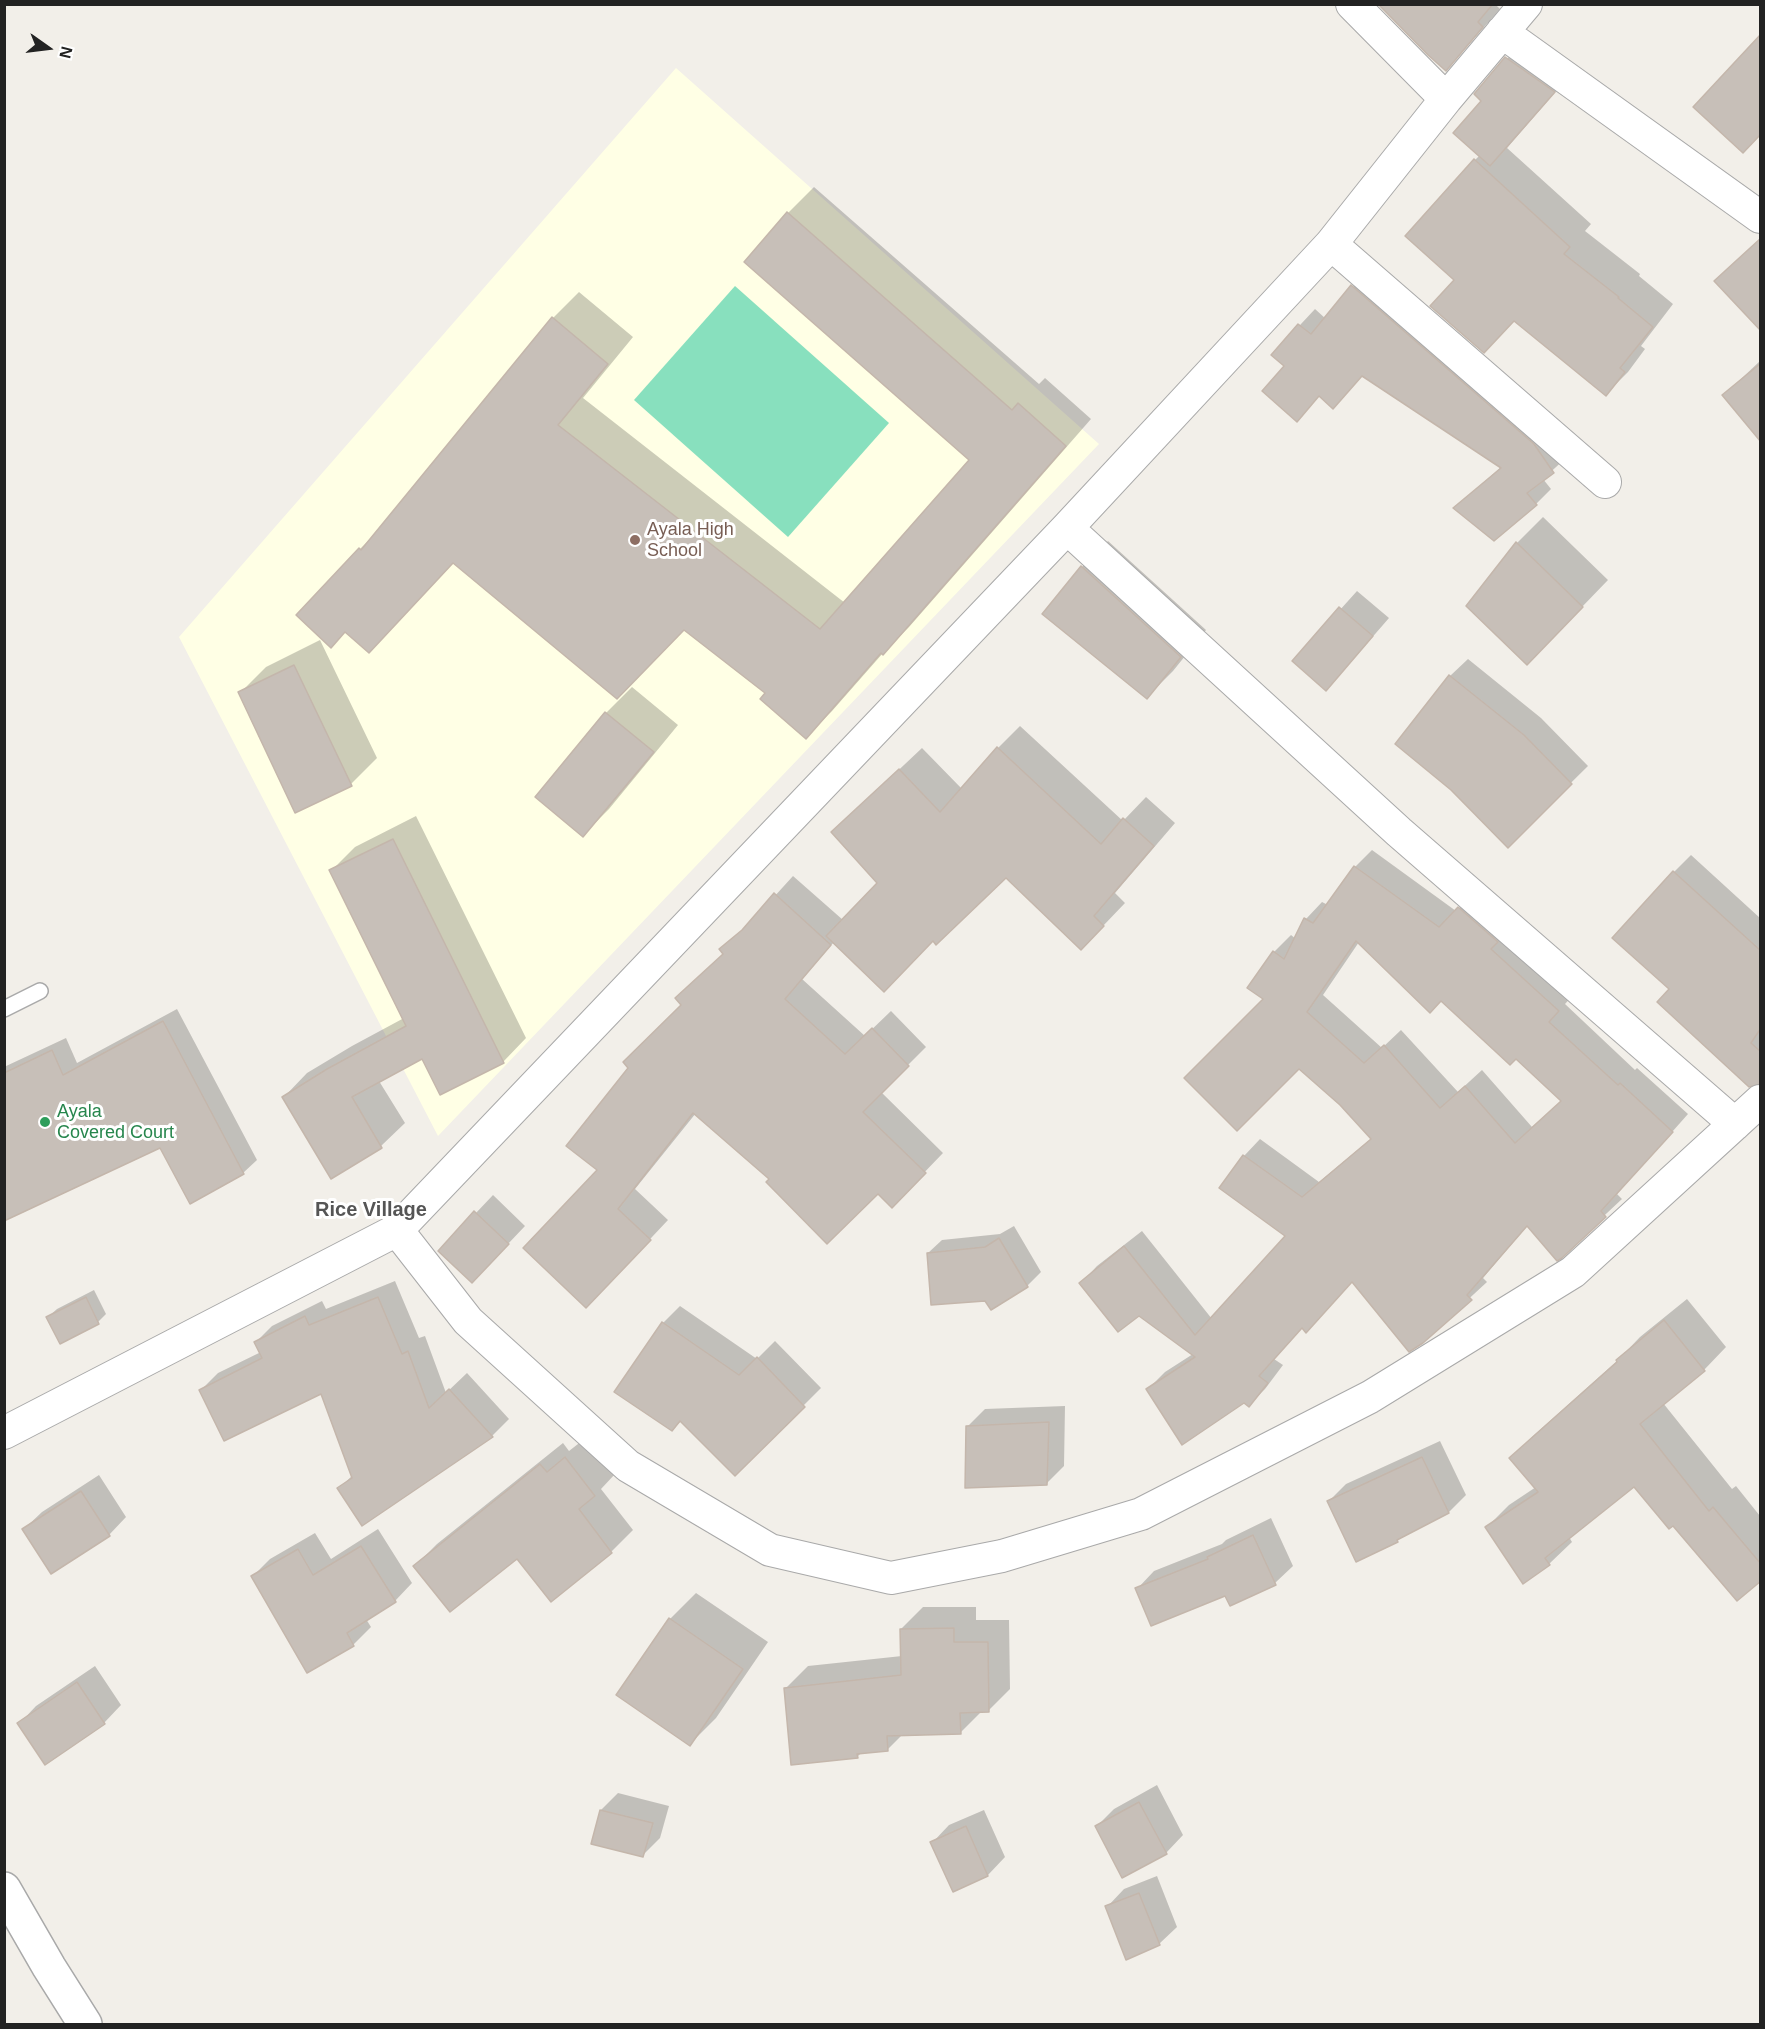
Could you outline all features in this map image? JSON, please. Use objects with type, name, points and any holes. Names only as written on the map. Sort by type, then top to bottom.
[{"type":"street","points":[[1352,4],[1446,99]]},
{"type":"street","points":[[4,1433],[397,1230],[1067,528],[1331,244],[1446,99],[1526,4]]},
{"type":"street","points":[[1502,32],[1761,217]]},
{"type":"street","points":[[1331,244],[1605,483]]},
{"type":"street","points":[[1067,528],[1399,832],[1735,1124]]},
{"type":"street","points":[[397,1230],[468,1321],[628,1467],[770,1550],[891,1578],[1002,1556],[1141,1514],[1370,1397],[1573,1272],[1761,1101]]},
{"type":"street","points":[[4,1890],[85,2025]]},
{"type":"lane","points":[[4,1009],[40,991]]},
{"type":"shaded area","name":"Ayala High School","points":[[676,68],[1099,444],[438,1136],[179,637]]},
{"type":"green space","points":[[735,286],[889,423],[788,537],[634,400]]},
{"type":"building","points":[[1378,4],[1493,4],[1478,22],[1483,27],[1446,71]]},
{"type":"building","points":[[1761,34],[1761,134],[1743,153],[1693,107]]},
{"type":"building","points":[[1505,57],[1555,92],[1490,166],[1453,133],[1481,101],[1474,94]]},
{"type":"building","points":[[1474,159],[1570,247],[1564,254],[1653,327],[1620,368],[1625,372],[1606,396],[1514,321],[1484,353],[1430,306],[1454,280],[1405,236]]},
{"type":"building","points":[[787,212],[1012,410],[1018,403],[1066,446],[883,655],[881,653],[806,739],[760,699],[765,693],[684,630],[617,699],[453,563],[369,653],[345,632],[331,648],[296,615],[359,548],[361,550],[552,317],[608,364],[558,425],[820,629],[969,460],[744,262]]},
{"type":"building","points":[[1761,238],[1761,331],[1714,281]]},
{"type":"building","points":[[1351,285],[1534,444],[1554,473],[1527,493],[1537,505],[1494,541],[1453,508],[1501,468],[1362,376],[1333,409],[1319,396],[1297,422],[1262,391],[1284,366],[1271,355],[1298,324],[1311,334]]},
{"type":"building","points":[[1761,363],[1761,442],[1722,395]]},
{"type":"building","points":[[1516,542],[1583,607],[1527,665],[1466,606]]},
{"type":"building","points":[[1081,566],[1181,657],[1147,699],[1042,614]]},
{"type":"building","points":[[1339,607],[1373,636],[1326,691],[1292,661]]},
{"type":"building","points":[[294,665],[352,786],[295,813],[238,692]]},
{"type":"building","points":[[1449,675],[1524,735],[1572,784],[1508,848],[1451,790],[1395,744]]},
{"type":"building","points":[[605,712],[654,752],[583,837],[535,797]]},
{"type":"building","points":[[997,747],[1101,844],[1123,818],[1154,846],[1094,916],[1104,926],[1081,950],[1006,878],[936,945],[933,941],[884,992],[826,936],[877,883],[831,832],[899,769],[940,812]]},
{"type":"building","points":[[393,839],[504,1063],[440,1095],[422,1059],[352,1097],[382,1148],[331,1179],[282,1097],[327,1069],[406,1026],[329,870]]},
{"type":"building","points":[[1354,866],[1439,927],[1458,907],[1498,942],[1491,949],[1559,1011],[1549,1022],[1673,1132],[1601,1211],[1606,1217],[1562,1258],[1557,1261],[1527,1226],[1467,1295],[1472,1300],[1423,1343],[1409,1352],[1352,1282],[1306,1333],[1302,1328],[1259,1376],[1268,1383],[1249,1407],[1244,1403],[1182,1445],[1146,1389],[1195,1357],[1139,1316],[1118,1332],[1079,1283],[1124,1246],[1195,1335],[1285,1236],[1219,1188],[1243,1155],[1302,1197],[1371,1139],[1340,1105],[1299,1069],[1237,1131],[1184,1078],[1263,999],[1247,988],[1273,951],[1284,959],[1304,918],[1313,923]],"holes":[[[1356,941],[1430,1013],[1441,1001],[1510,1065],[1516,1059],[1561,1101],[1515,1143],[1465,1086],[1440,1108],[1384,1045],[1364,1063],[1307,1012]]]},
{"type":"building","points":[[1673,871],[1761,951],[1761,1028],[1751,1043],[1761,1052],[1761,1084],[1749,1087],[1657,1002],[1669,989],[1612,938]]},
{"type":"building","points":[[774,893],[831,945],[785,999],[845,1054],[872,1028],[909,1066],[863,1112],[926,1173],[892,1208],[878,1194],[827,1244],[766,1182],[769,1179],[693,1113],[618,1209],[651,1240],[586,1308],[523,1248],[597,1170],[566,1146],[628,1068],[623,1062],[681,1005],[675,998],[723,954],[719,949],[742,930]]},
{"type":"building","points":[[163,1021],[244,1174],[190,1204],[160,1148],[4,1221],[4,1073],[52,1050],[63,1075]]},
{"type":"building","points":[[474,1211],[509,1244],[472,1283],[438,1251]]},
{"type":"building","points":[[999,1238],[1028,1287],[991,1310],[985,1301],[931,1305],[927,1253],[985,1247]]},
{"type":"building","points":[[86,1297],[99,1324],[60,1344],[46,1317]]},
{"type":"building","points":[[378,1297],[402,1354],[408,1351],[429,1408],[449,1389],[493,1437],[362,1526],[337,1488],[352,1478],[321,1394],[224,1441],[199,1390],[262,1358],[254,1342],[305,1316],[309,1325]]},
{"type":"building","points":[[1664,1320],[1705,1371],[1640,1424],[1709,1511],[1713,1507],[1761,1564],[1761,1581],[1737,1601],[1673,1526],[1669,1529],[1634,1487],[1545,1558],[1550,1565],[1523,1584],[1485,1527],[1538,1492],[1509,1458],[1617,1362],[1616,1360]]},
{"type":"building","points":[[662,1322],[739,1375],[757,1357],[805,1407],[735,1476],[680,1421],[672,1431],[614,1392]]},
{"type":"building","points":[[1049,1422],[1047,1485],[965,1488],[966,1426]]},
{"type":"building","points":[[565,1457],[595,1496],[579,1509],[612,1553],[551,1602],[517,1559],[450,1612],[413,1566],[540,1464],[547,1472]]},
{"type":"building","points":[[1422,1457],[1449,1513],[1397,1540],[1398,1542],[1356,1562],[1327,1501]]},
{"type":"building","points":[[81,1491],[110,1536],[51,1574],[22,1529]]},
{"type":"building","points":[[1253,1535],[1276,1585],[1230,1606],[1225,1596],[1151,1626],[1135,1588],[1208,1559],[1207,1557]]},
{"type":"building","points":[[361,1546],[396,1602],[347,1633],[354,1646],[307,1673],[251,1576],[298,1549],[313,1575]]},
{"type":"building","points":[[669,1618],[743,1669],[690,1746],[616,1695]]},
{"type":"building","points":[[954,1628],[954,1642],[988,1642],[989,1712],[960,1713],[961,1734],[887,1736],[888,1751],[857,1754],[858,1758],[791,1765],[784,1688],[901,1675],[900,1629]]},
{"type":"building","points":[[77,1682],[105,1724],[45,1765],[17,1723]]},
{"type":"building","points":[[1139,1802],[1167,1854],[1122,1878],[1095,1826]]},
{"type":"building","points":[[600,1810],[653,1823],[643,1857],[591,1844]]},
{"type":"building","points":[[966,1826],[988,1876],[953,1892],[930,1842]]},
{"type":"building","points":[[1139,1893],[1160,1945],[1126,1960],[1105,1906]]},
{"type":"place","name":"Ayala High School","points":[[635,540]]},
{"type":"place","name":"Ayala Covered Court","points":[[45,1122]]},
{"type":"district","name":"Rice Village","points":[[371,1210]]}]
